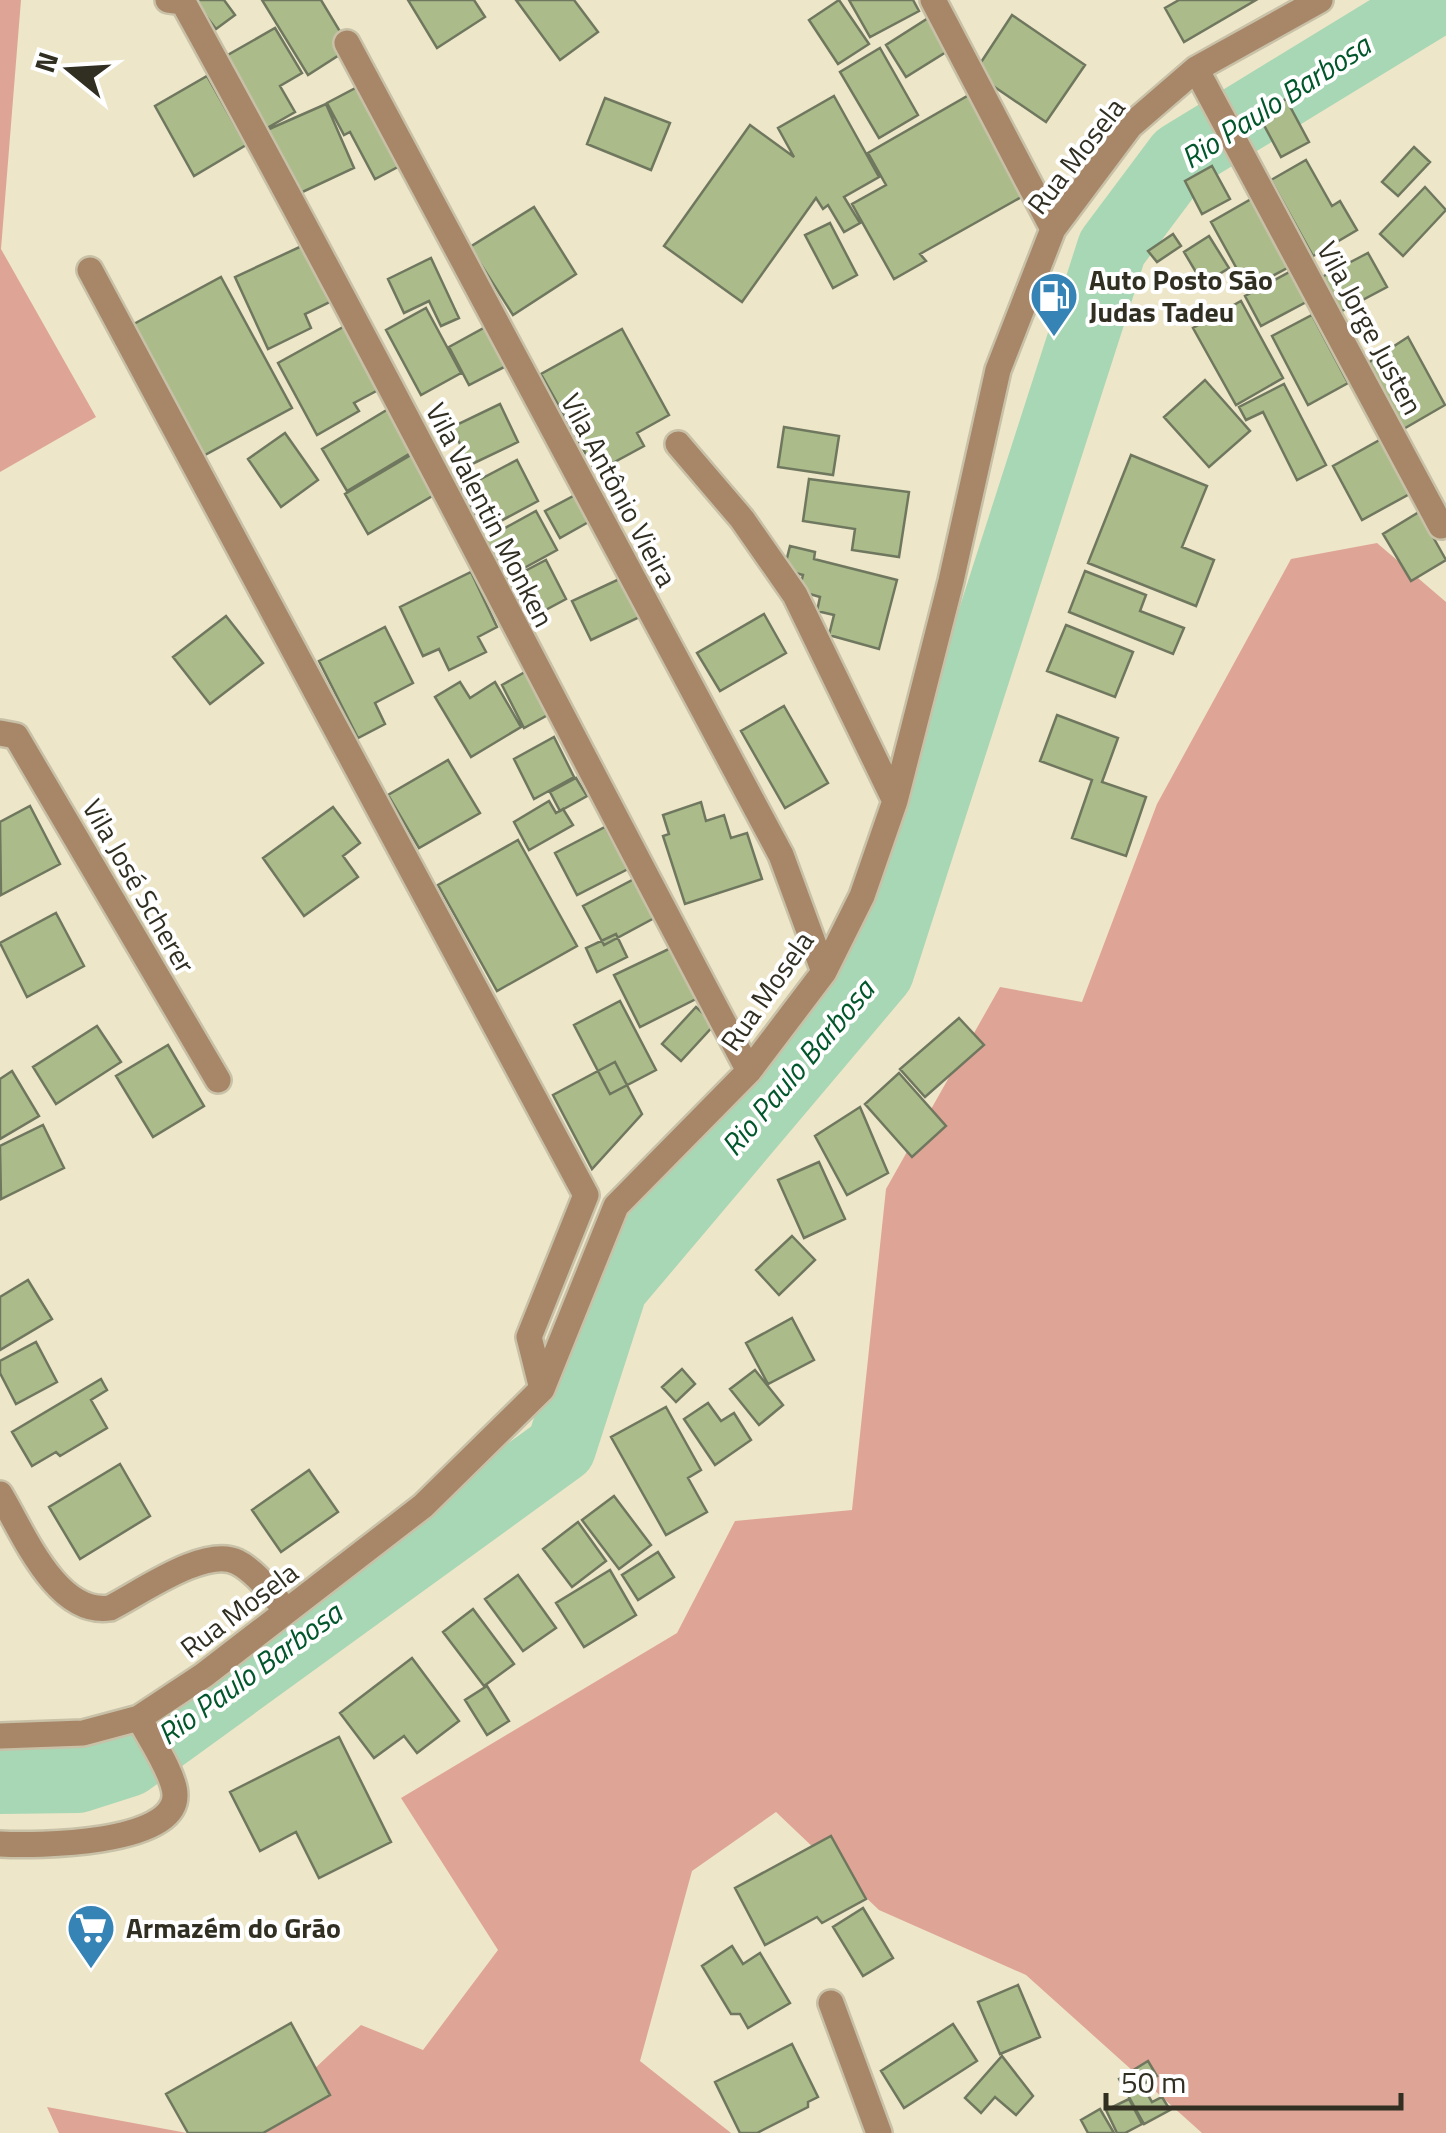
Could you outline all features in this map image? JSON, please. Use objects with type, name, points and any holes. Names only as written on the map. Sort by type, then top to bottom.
[{"type":"street","name":"Vila Valentin Monken","points":[[168,0],[184,2],[321,252],[527,653],[749,1071]]},
{"type":"street","points":[[933,0],[1053,229]]},
{"type":"street","name":"Rua Mosela","points":[[0,1736],[83,1733],[139,1718],[204,1676],[424,1506],[542,1390],[616,1206],[749,1071],[824,972],[862,896],[895,800],[951,581],[998,370],[1053,229],[1130,126],[1196,69],[1320,0]]},
{"type":"street","name":"Vila Antônio Vieira","points":[[347,43],[781,855],[824,972]]},
{"type":"street","name":"Vila Jorge Justen","points":[[1196,69],[1441,526]]},
{"type":"street","points":[[90,270],[586,1195],[529,1337],[542,1390]]},
{"type":"street","points":[[678,444],[742,518],[795,594],[895,800]]},
{"type":"street","name":"Vila José Scherer","points":[[0,733],[16,736],[218,1080]]},
{"type":"street","points":[[0,1494],[50,1578],[82,1606],[110,1608],[204,1559],[224,1558],[248,1570],[287,1611]]},
{"type":"street","points":[[0,1844],[83,1842],[147,1829],[172,1811],[176,1796],[173,1783],[139,1718]]},
{"type":"street","points":[[831,2002],[879,2133]]},
{"type":"shaded area","points":[[0,0],[21,0],[1,249],[96,417],[0,472]]},
{"type":"shaded area","points":[[1377,543],[1446,602],[1446,2133],[1202,2133],[1026,1975],[879,1910],[776,1812],[692,1871],[640,2061],[731,2133],[246,2133],[361,2025],[423,2050],[498,1950],[401,1798],[677,1633],[735,1521],[852,1510],[886,1189],[1000,987],[1082,1002],[1157,804],[1291,559]]},
{"type":"shaded area","points":[[47,2107],[187,2133],[59,2133]]},
{"type":"building","points":[[194,0],[224,0],[235,15],[216,29]]},
{"type":"building","points":[[262,0],[321,0],[350,48],[308,75]]},
{"type":"building","points":[[408,0],[474,0],[485,17],[437,48]]},
{"type":"building","points":[[516,0],[574,0],[598,32],[560,60]]},
{"type":"building","points":[[839,0],[869,44],[838,64],[809,20]]},
{"type":"building","points":[[849,0],[913,0],[919,11],[870,37]]},
{"type":"building","points":[[1179,0],[1256,0],[1184,42],[1165,8]]},
{"type":"building","points":[[933,15],[954,47],[906,77],[886,45]]},
{"type":"building","points":[[1012,15],[1085,65],[1046,122],[974,73]]},
{"type":"building","points":[[275,28],[302,73],[280,86],[295,112],[267,128],[226,56]]},
{"type":"building","points":[[880,48],[918,115],[879,138],[840,72]]},
{"type":"building","points":[[207,76],[246,145],[194,176],[155,106]]},
{"type":"building","points":[[367,82],[409,161],[375,179],[350,132],[344,135],[327,103]]},
{"type":"building","points":[[969,95],[1025,195],[920,254],[926,261],[894,279],[852,204],[886,185],[868,153]]},
{"type":"building","points":[[834,96],[879,177],[844,197],[860,223],[844,232],[828,205],[823,209],[816,198],[742,302],[664,246],[750,125],[794,157],[778,128]]},
{"type":"building","points":[[605,98],[670,123],[651,170],[587,144]]},
{"type":"building","points":[[1286,99],[1309,142],[1281,157],[1258,114]]},
{"type":"building","points":[[326,104],[354,168],[296,195],[267,130]]},
{"type":"building","points":[[1414,147],[1430,162],[1398,196],[1382,182]]},
{"type":"building","points":[[1306,160],[1332,206],[1340,201],[1357,230],[1313,256],[1271,180]]},
{"type":"building","points":[[1212,166],[1230,199],[1202,214],[1185,181]]},
{"type":"building","points":[[1425,187],[1446,210],[1403,256],[1380,234]]},
{"type":"building","points":[[1253,198],[1291,266],[1248,289],[1211,222]]},
{"type":"building","points":[[534,207],[576,274],[513,315],[470,247]]},
{"type":"building","points":[[830,223],[857,275],[833,288],[805,235]]},
{"type":"building","points":[[1173,234],[1181,246],[1157,262],[1148,251]]},
{"type":"building","points":[[1209,236],[1229,268],[1203,284],[1184,252]]},
{"type":"building","points":[[304,245],[330,302],[305,314],[311,328],[268,349],[235,277]]},
{"type":"building","points":[[1368,253],[1387,287],[1336,314],[1318,279]]},
{"type":"building","points":[[431,258],[459,318],[441,326],[429,301],[404,313],[388,279]]},
{"type":"building","points":[[1295,269],[1310,300],[1261,326],[1245,296]]},
{"type":"building","points":[[221,277],[292,408],[203,456],[132,325]]},
{"type":"building","points":[[1241,301],[1283,378],[1236,405],[1193,328]]},
{"type":"building","points":[[426,308],[461,373],[421,395],[386,330]]},
{"type":"building","points":[[1312,315],[1348,383],[1308,405],[1272,336]]},
{"type":"building","points":[[491,324],[512,363],[469,385],[449,347]]},
{"type":"building","points":[[345,326],[380,389],[354,403],[359,411],[317,435],[278,363]]},
{"type":"building","points":[[622,329],[669,415],[637,433],[644,446],[596,472],[541,374]]},
{"type":"building","points":[[1408,337],[1445,405],[1400,431],[1368,363]]},
{"type":"building","points":[[1205,380],[1250,431],[1209,467],[1164,417]]},
{"type":"building","points":[[1284,384],[1326,465],[1297,480],[1263,412],[1246,420],[1239,407]]},
{"type":"building","points":[[500,404],[518,442],[470,465],[452,427]]},
{"type":"building","points":[[390,408],[414,451],[347,491],[322,449]]},
{"type":"building","points":[[784,427],[839,436],[833,475],[778,467]]},
{"type":"building","points":[[285,433],[318,480],[281,507],[248,459]]},
{"type":"building","points":[[1385,437],[1415,491],[1362,520],[1333,466]]},
{"type":"building","points":[[416,452],[439,492],[368,534],[345,494]]},
{"type":"building","points":[[1131,455],[1207,486],[1182,547],[1214,560],[1196,606],[1088,563]]},
{"type":"building","points":[[517,460],[538,501],[484,530],[462,489]]},
{"type":"building","points":[[809,479],[909,492],[899,557],[852,550],[855,529],[803,521]]},
{"type":"building","points":[[579,493],[592,520],[560,538],[545,511]]},
{"type":"building","points":[[536,511],[557,550],[506,578],[485,539]]},
{"type":"building","points":[[1419,512],[1446,560],[1411,581],[1383,534]]},
{"type":"building","points":[[790,546],[815,552],[814,559],[897,580],[879,649],[829,635],[834,615],[817,611],[820,597],[799,591],[803,575],[784,570]]},
{"type":"building","points":[[546,560],[566,599],[525,621],[504,582]]},
{"type":"building","points":[[1085,571],[1146,595],[1140,611],[1184,628],[1173,654],[1069,612]]},
{"type":"building","points":[[471,572],[497,627],[478,637],[486,652],[449,670],[439,649],[423,656],[400,607]]},
{"type":"building","points":[[628,575],[646,614],[591,640],[572,601]]},
{"type":"building","points":[[764,614],[786,653],[720,691],[697,653]]},
{"type":"building","points":[[226,616],[263,663],[210,704],[173,657]]},
{"type":"building","points":[[1066,625],[1133,652],[1115,697],[1047,671]]},
{"type":"building","points":[[385,627],[413,683],[375,703],[385,724],[358,738],[319,661]]},
{"type":"building","points":[[532,668],[555,711],[524,728],[502,685]]},
{"type":"building","points":[[460,682],[470,698],[495,682],[521,727],[471,757],[435,697]]},
{"type":"building","points":[[784,706],[828,783],[785,808],[741,731]]},
{"type":"building","points":[[1057,715],[1118,738],[1102,782],[1146,797],[1126,856],[1072,838],[1092,780],[1040,761]]},
{"type":"building","points":[[554,737],[574,777],[534,799],[514,759]]},
{"type":"building","points":[[448,760],[480,813],[419,848],[388,795]]},
{"type":"building","points":[[576,778],[587,796],[560,811],[550,792]]},
{"type":"building","points":[[549,801],[556,813],[563,809],[573,825],[529,850],[514,822]]},
{"type":"building","points":[[701,802],[706,821],[724,815],[731,838],[747,833],[762,879],[685,904],[663,836],[669,834],[663,815]]},
{"type":"building","points":[[30,806],[60,864],[1,895],[0,822]]},
{"type":"building","points":[[333,807],[360,843],[343,856],[358,877],[304,916],[263,858]]},
{"type":"building","points":[[605,827],[628,869],[577,895],[555,853]]},
{"type":"building","points":[[518,840],[577,946],[497,991],[438,885]]},
{"type":"building","points":[[638,877],[658,916],[604,945],[583,906]]},
{"type":"building","points":[[56,913],[84,966],[27,997],[0,943]]},
{"type":"building","points":[[616,934],[627,957],[597,972],[586,948]]},
{"type":"building","points":[[673,947],[698,998],[640,1027],[614,975]]},
{"type":"building","points":[[620,1001],[656,1070],[610,1094],[574,1025]]},
{"type":"building","points":[[696,1007],[715,1024],[681,1061],[662,1044]]},
{"type":"building","points":[[959,1018],[984,1045],[925,1097],[900,1069]]},
{"type":"building","points":[[97,1026],[121,1062],[56,1104],[33,1067]]},
{"type":"building","points":[[168,1045],[204,1106],[153,1137],[116,1076]]},
{"type":"building","points":[[615,1062],[642,1114],[592,1169],[553,1095]]},
{"type":"building","points":[[12,1071],[39,1116],[0,1139],[0,1079]]},
{"type":"building","points":[[899,1073],[946,1126],[912,1157],[865,1104]]},
{"type":"building","points":[[860,1107],[888,1173],[847,1195],[815,1136]]},
{"type":"building","points":[[43,1125],[64,1168],[1,1199],[0,1146]]},
{"type":"building","points":[[819,1162],[845,1219],[804,1238],[778,1180]]},
{"type":"building","points":[[792,1236],[815,1260],[779,1295],[756,1270]]},
{"type":"building","points":[[28,1280],[52,1319],[0,1350],[0,1297]]},
{"type":"building","points":[[792,1318],[814,1360],[768,1384],[746,1343]]},
{"type":"building","points":[[36,1342],[57,1382],[16,1404],[0,1373],[0,1361]]},
{"type":"building","points":[[682,1369],[695,1384],[676,1402],[662,1387]]},
{"type":"building","points":[[755,1370],[783,1405],[759,1425],[730,1389]]},
{"type":"building","points":[[101,1379],[107,1390],[91,1400],[107,1428],[60,1456],[56,1452],[32,1466],[12,1432]]},
{"type":"building","points":[[708,1403],[721,1421],[734,1413],[751,1440],[715,1465],[684,1419]]},
{"type":"building","points":[[666,1407],[701,1470],[688,1478],[707,1512],[666,1535],[611,1437]]},
{"type":"building","points":[[120,1464],[150,1516],[80,1559],[49,1507]]},
{"type":"building","points":[[309,1470],[338,1512],[281,1552],[252,1510]]},
{"type":"building","points":[[614,1496],[651,1545],[619,1569],[582,1520]]},
{"type":"building","points":[[578,1522],[606,1561],[572,1587],[543,1549]]},
{"type":"building","points":[[658,1552],[674,1577],[638,1600],[622,1575]]},
{"type":"building","points":[[610,1570],[636,1615],[584,1647],[556,1603]]},
{"type":"building","points":[[518,1575],[556,1628],[523,1651],[485,1599]]},
{"type":"building","points":[[473,1609],[514,1664],[484,1686],[443,1632]]},
{"type":"building","points":[[412,1658],[459,1721],[417,1753],[404,1736],[374,1758],[340,1713]]},
{"type":"building","points":[[487,1686],[509,1721],[487,1735],[465,1700]]},
{"type":"building","points":[[339,1737],[391,1842],[319,1878],[296,1832],[260,1851],[230,1792]]},
{"type":"building","points":[[831,1836],[866,1899],[822,1923],[817,1917],[765,1945],[735,1888]]},
{"type":"building","points":[[863,1908],[893,1958],[863,1976],[833,1927]]},
{"type":"building","points":[[732,1946],[743,1964],[760,1953],[790,2003],[748,2028],[740,2014],[731,2014],[702,1966]]},
{"type":"building","points":[[1018,1985],[1040,2037],[1000,2054],[978,2002]]},
{"type":"building","points":[[291,2023],[330,2095],[263,2133],[188,2133],[166,2094]]},
{"type":"building","points":[[953,2024],[977,2061],[904,2108],[881,2071]]},
{"type":"building","points":[[792,2044],[818,2097],[808,2102],[808,2107],[757,2133],[740,2133],[715,2082]]},
{"type":"building","points":[[1002,2056],[1033,2096],[1016,2115],[995,2097],[981,2113],[965,2098]]},
{"type":"building","points":[[1148,2061],[1157,2076],[1142,2085],[1152,2102],[1162,2097],[1170,2110],[1144,2124],[1119,2079]]},
{"type":"building","points":[[1129,2099],[1142,2124],[1117,2133],[1106,2110]]},
{"type":"building","points":[[1100,2109],[1114,2133],[1088,2133],[1081,2120]]},
{"type":"waterway","name":"Rio Paulo Barbosa","points":[[0,1779],[78,1778],[128,1762],[561,1448],[613,1287],[879,972],[1112,248],[1180,157],[1437,0]]},
{"type":"place","name":"Auto Posto São Judas Tadeu","points":[[1054,338]]},
{"type":"place","name":"Armazém do Grão","points":[[91,1970]]}]
